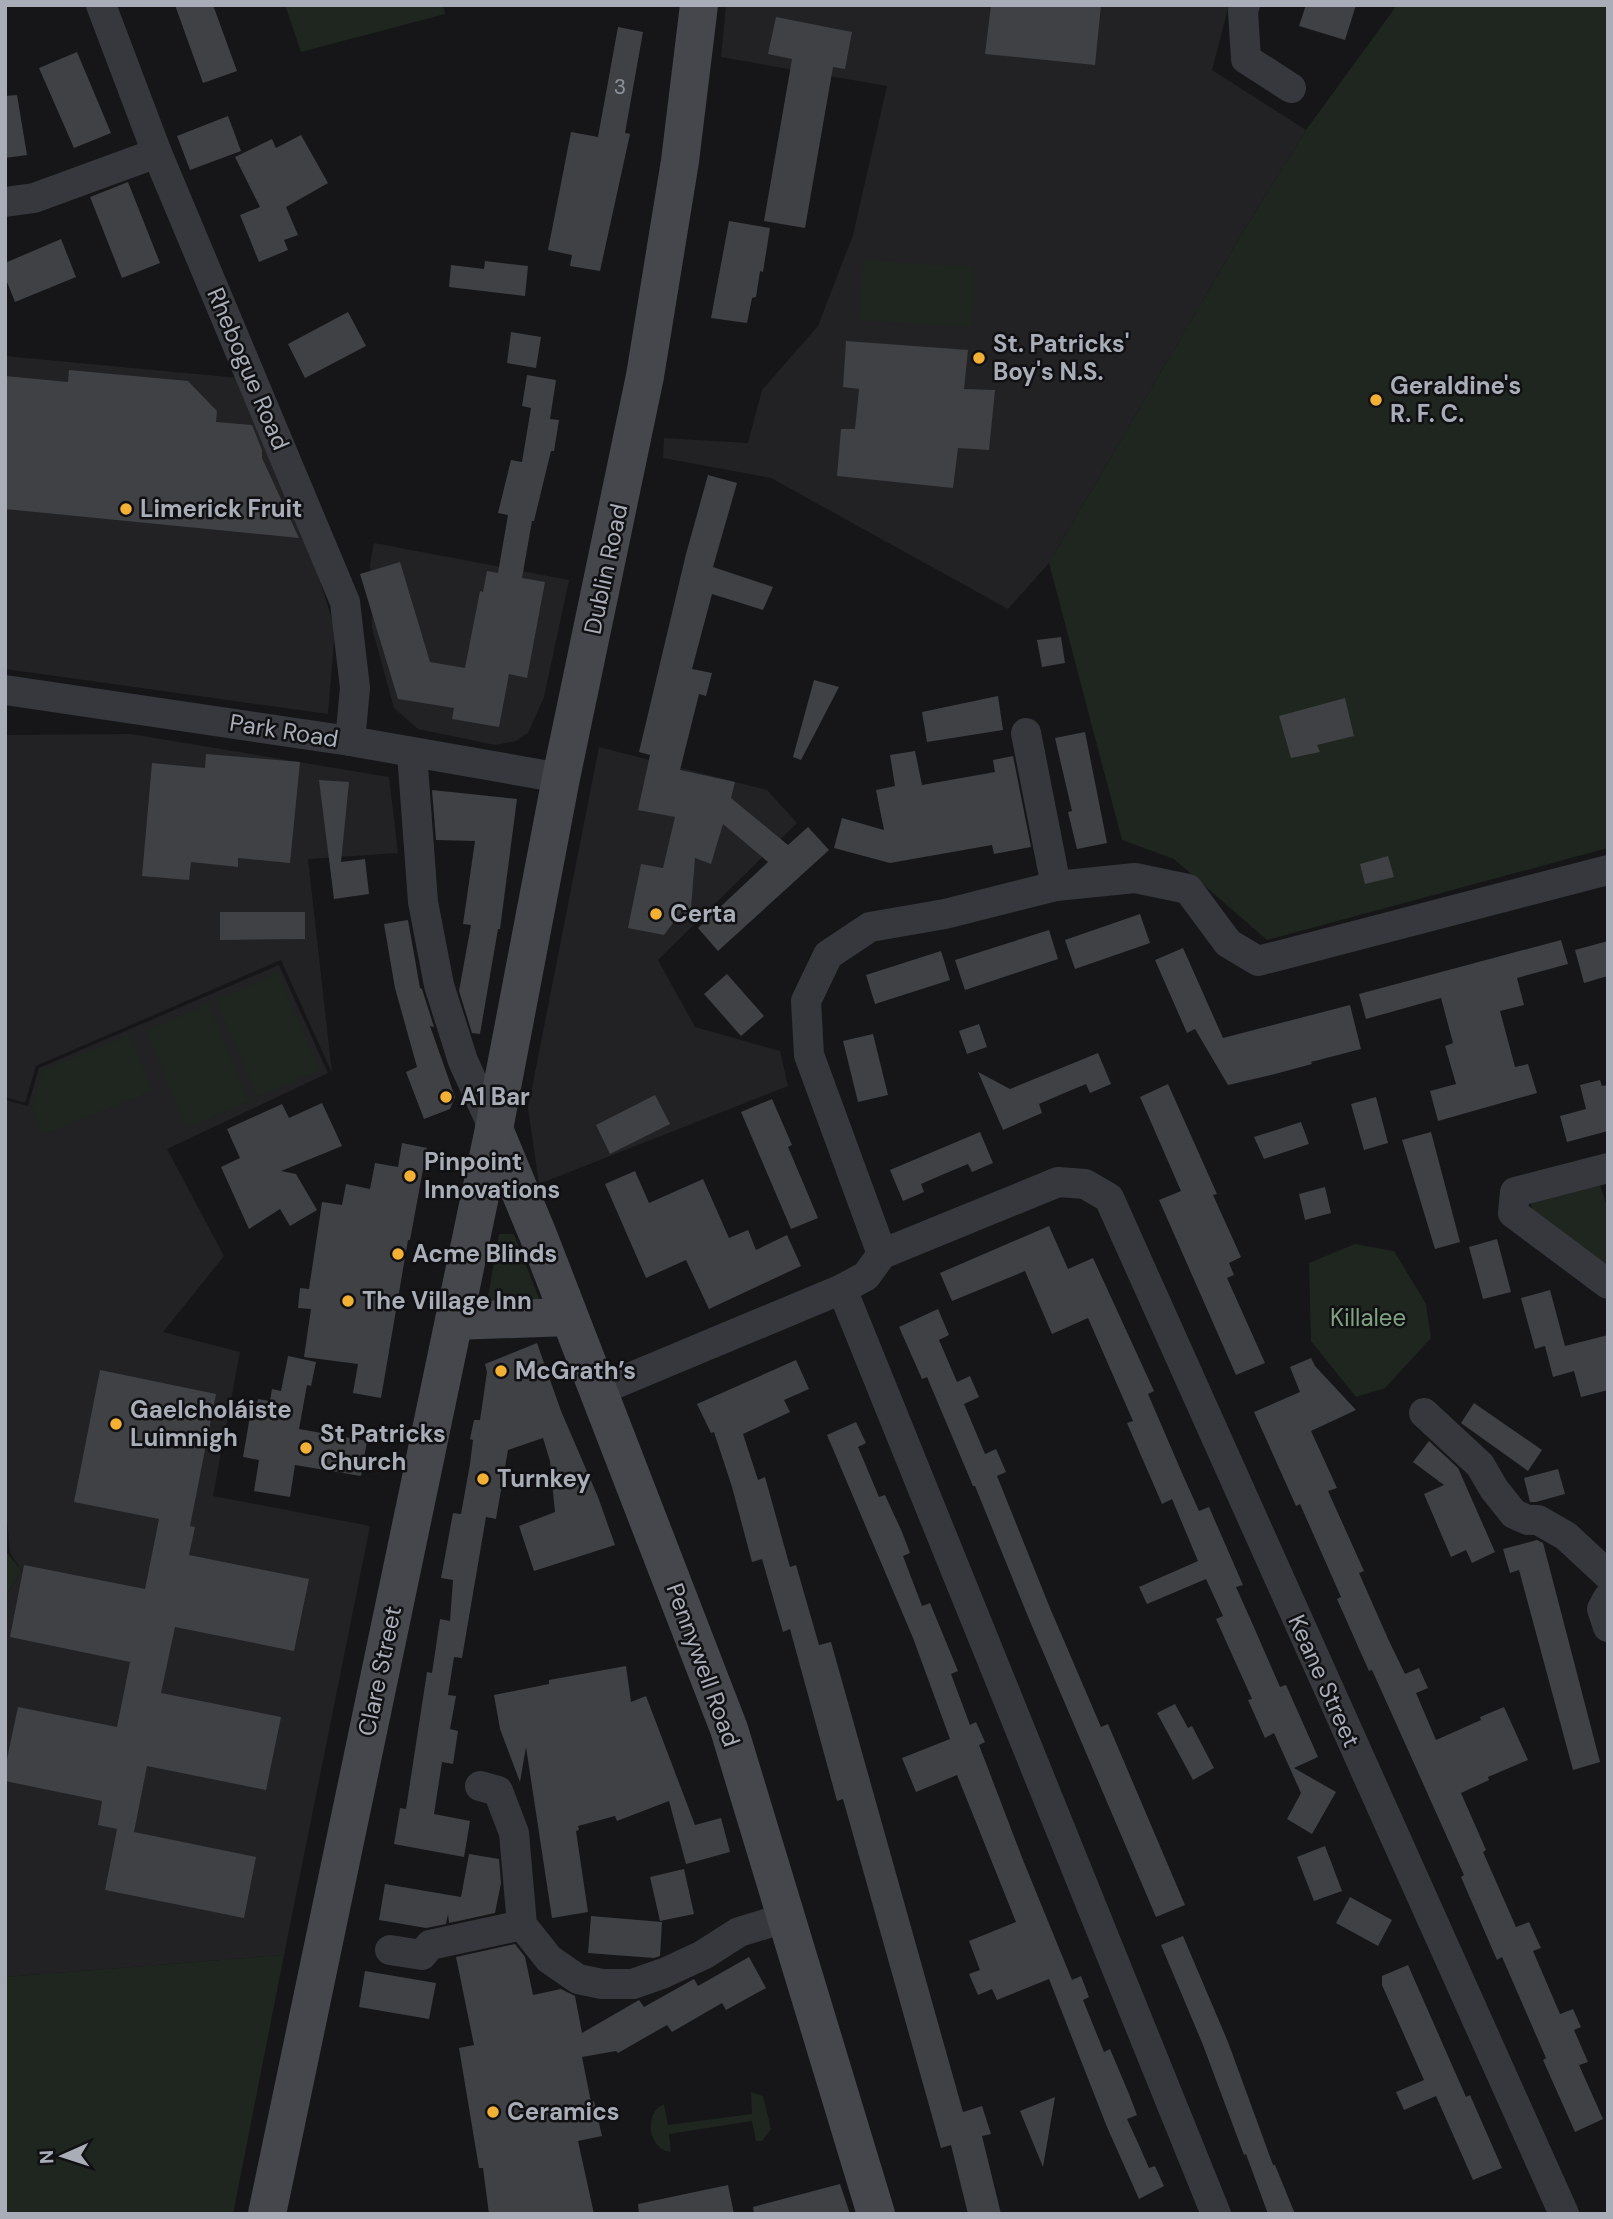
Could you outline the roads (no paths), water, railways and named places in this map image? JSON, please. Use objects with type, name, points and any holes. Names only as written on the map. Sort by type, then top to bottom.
[{"type":"main road","name":"Dublin Road","points":[[494,1129],[561,778],[645,376],[680,161],[699,5]]},
{"type":"main road","name":"Pennywell Road","points":[[494,1129],[729,1729],[876,2214]]},
{"type":"main road","name":"Clare Street","points":[[267,2214],[494,1129]]},
{"type":"main road","points":[[454,1321],[569,1317]]},
{"type":"street","name":"Rhebogue Road","points":[[101,5],[157,153],[345,602],[355,688],[350,741]]},
{"type":"street","points":[[1245,5],[1243,11],[1246,59],[1291,88]]},
{"type":"street","points":[[5,202],[34,198],[157,153]]},
{"type":"street","name":"Park Road","points":[[13,695],[350,741],[561,778]]},
{"type":"street","points":[[1026,733],[1056,886]]},
{"type":"street","points":[[412,754],[423,902],[439,985],[463,1061],[494,1129]]},
{"type":"street","points":[[598,1391],[842,1290],[866,1276],[882,1254],[808,1055],[806,1001],[828,955],[870,927],[945,914],[1056,886],[1135,878],[1188,889],[1228,943],[1258,961],[1608,870]]},
{"type":"street","points":[[1608,1168],[1516,1192],[1513,1213],[1608,1284]]},
{"type":"street","name":"Keane Street","points":[[882,1254],[1058,1182],[1084,1184],[1110,1198],[1564,2214]]},
{"type":"street","points":[[842,1290],[1216,2214]]},
{"type":"street","points":[[1424,1413],[1480,1465],[1494,1489],[1514,1514],[1528,1520],[1538,1520],[1566,1536],[1608,1575]]},
{"type":"street","points":[[1608,1598],[1602,1609],[1608,1627]]},
{"type":"street","points":[[480,1786],[498,1791],[513,1833],[522,1925],[549,1959],[578,1979],[602,1984],[633,1983],[664,1973],[703,1955],[738,1933],[785,1919]]},
{"type":"street","points":[[390,1950],[422,1955],[430,1945],[522,1925]]},
{"type":"place","name":"St. Patricks' Boy's N.S.","points":[[979,358]]},
{"type":"place","name":"Geraldine's R. F. C.","points":[[1376,400]]},
{"type":"place","name":"Limerick Fruit","points":[[126,509]]},
{"type":"place","name":"Certa","points":[[656,914]]},
{"type":"place","name":"A1 Bar","points":[[446,1097]]},
{"type":"place","name":"Pinpoint Innovations","points":[[410,1176]]},
{"type":"place","name":"Acme Blinds","points":[[398,1254]]},
{"type":"place","name":"The Village Inn","points":[[348,1301]]},
{"type":"place","name":"McGrath’s","points":[[501,1371]]},
{"type":"place","name":"Gaelcholáiste Luimnigh","points":[[116,1424]]},
{"type":"place","name":"St Patricks Church","points":[[306,1448]]},
{"type":"place","name":"Turnkey","points":[[483,1479]]},
{"type":"place","name":"Ceramics","points":[[493,2112]]},
{"type":"park label","name":"Killalee","points":[[1368,1318]]}]
